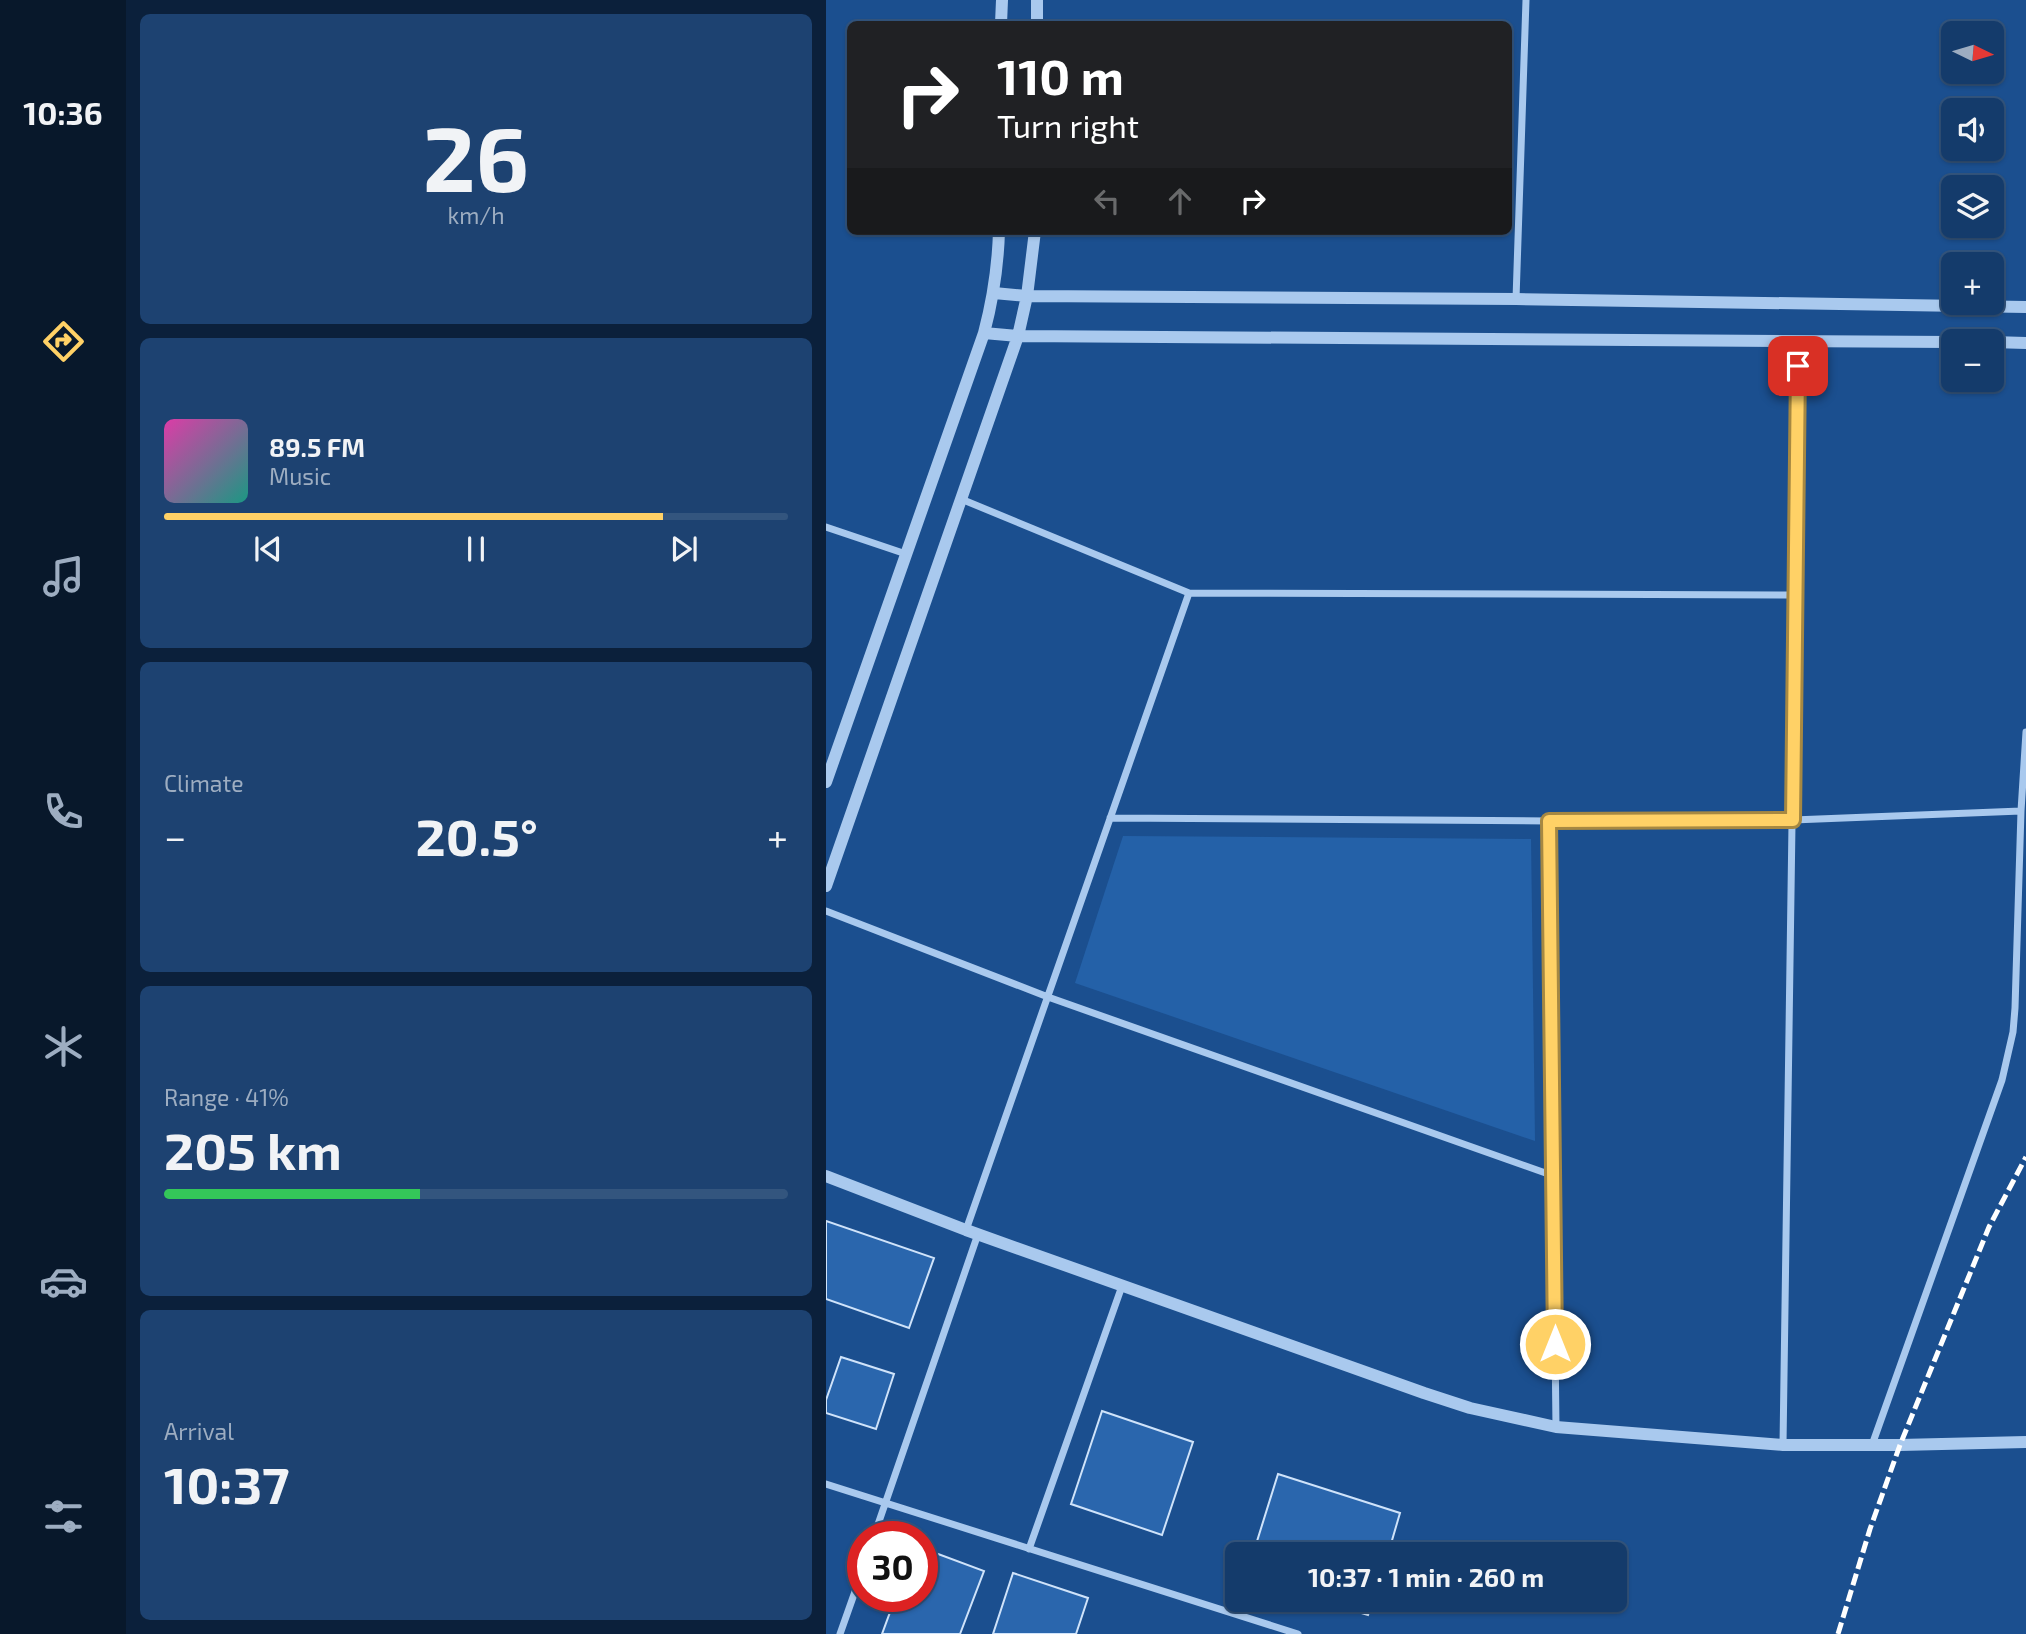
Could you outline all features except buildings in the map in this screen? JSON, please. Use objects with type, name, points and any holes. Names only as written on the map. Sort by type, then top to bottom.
[{"type":"street","points":[[1001,21],[1002,0]]},
{"type":"street","points":[[1037,0],[1037,21]]},
{"type":"street","points":[[1516,299],[1526,0]]},
{"type":"street","points":[[826,782],[984,333],[994,293],[999,235]]},
{"type":"street","points":[[826,886],[1018,336],[1027,296],[1035,235]]},
{"type":"street","points":[[994,293],[1027,296],[1516,299],[2026,307]]},
{"type":"street","points":[[984,333],[1018,336],[1941,342]]},
{"type":"street","points":[[1783,1445],[1799,341]]},
{"type":"street","points":[[2004,342],[2026,343]]},
{"type":"street","points":[[961,499],[1189,593],[1796,595]]},
{"type":"street","points":[[826,527],[906,554]]},
{"type":"street","points":[[879,1521],[1048,997],[1189,593]]},
{"type":"street","points":[[1872,1445],[2003,1080],[2015,1008],[2026,732]]},
{"type":"street","points":[[1110,818],[1793,820],[2021,811]]},
{"type":"street","points":[[1549,821],[1556,1427]]},
{"type":"street","points":[[826,911],[1048,997],[1554,1176]]},
{"type":"street","points":[[826,1176],[972,1232],[1470,1408],[1556,1427],[1783,1445],[2026,1442]]},
{"type":"street","points":[[1029,1549],[1122,1286]]},
{"type":"street","points":[[826,1484],[1298,1634]]},
{"type":"street","points":[[841,1634],[848,1612]]},
{"type":"shaded area","points":[[1123,836],[1531,839],[1535,1141],[1075,983]]},
{"type":"railway","points":[[1838,1634],[1870,1529],[1900,1445],[1989,1227],[2026,1157]]},
{"type":"route","points":[[1555,1344],[1549,821],[1793,820],[1798,366]]}]
